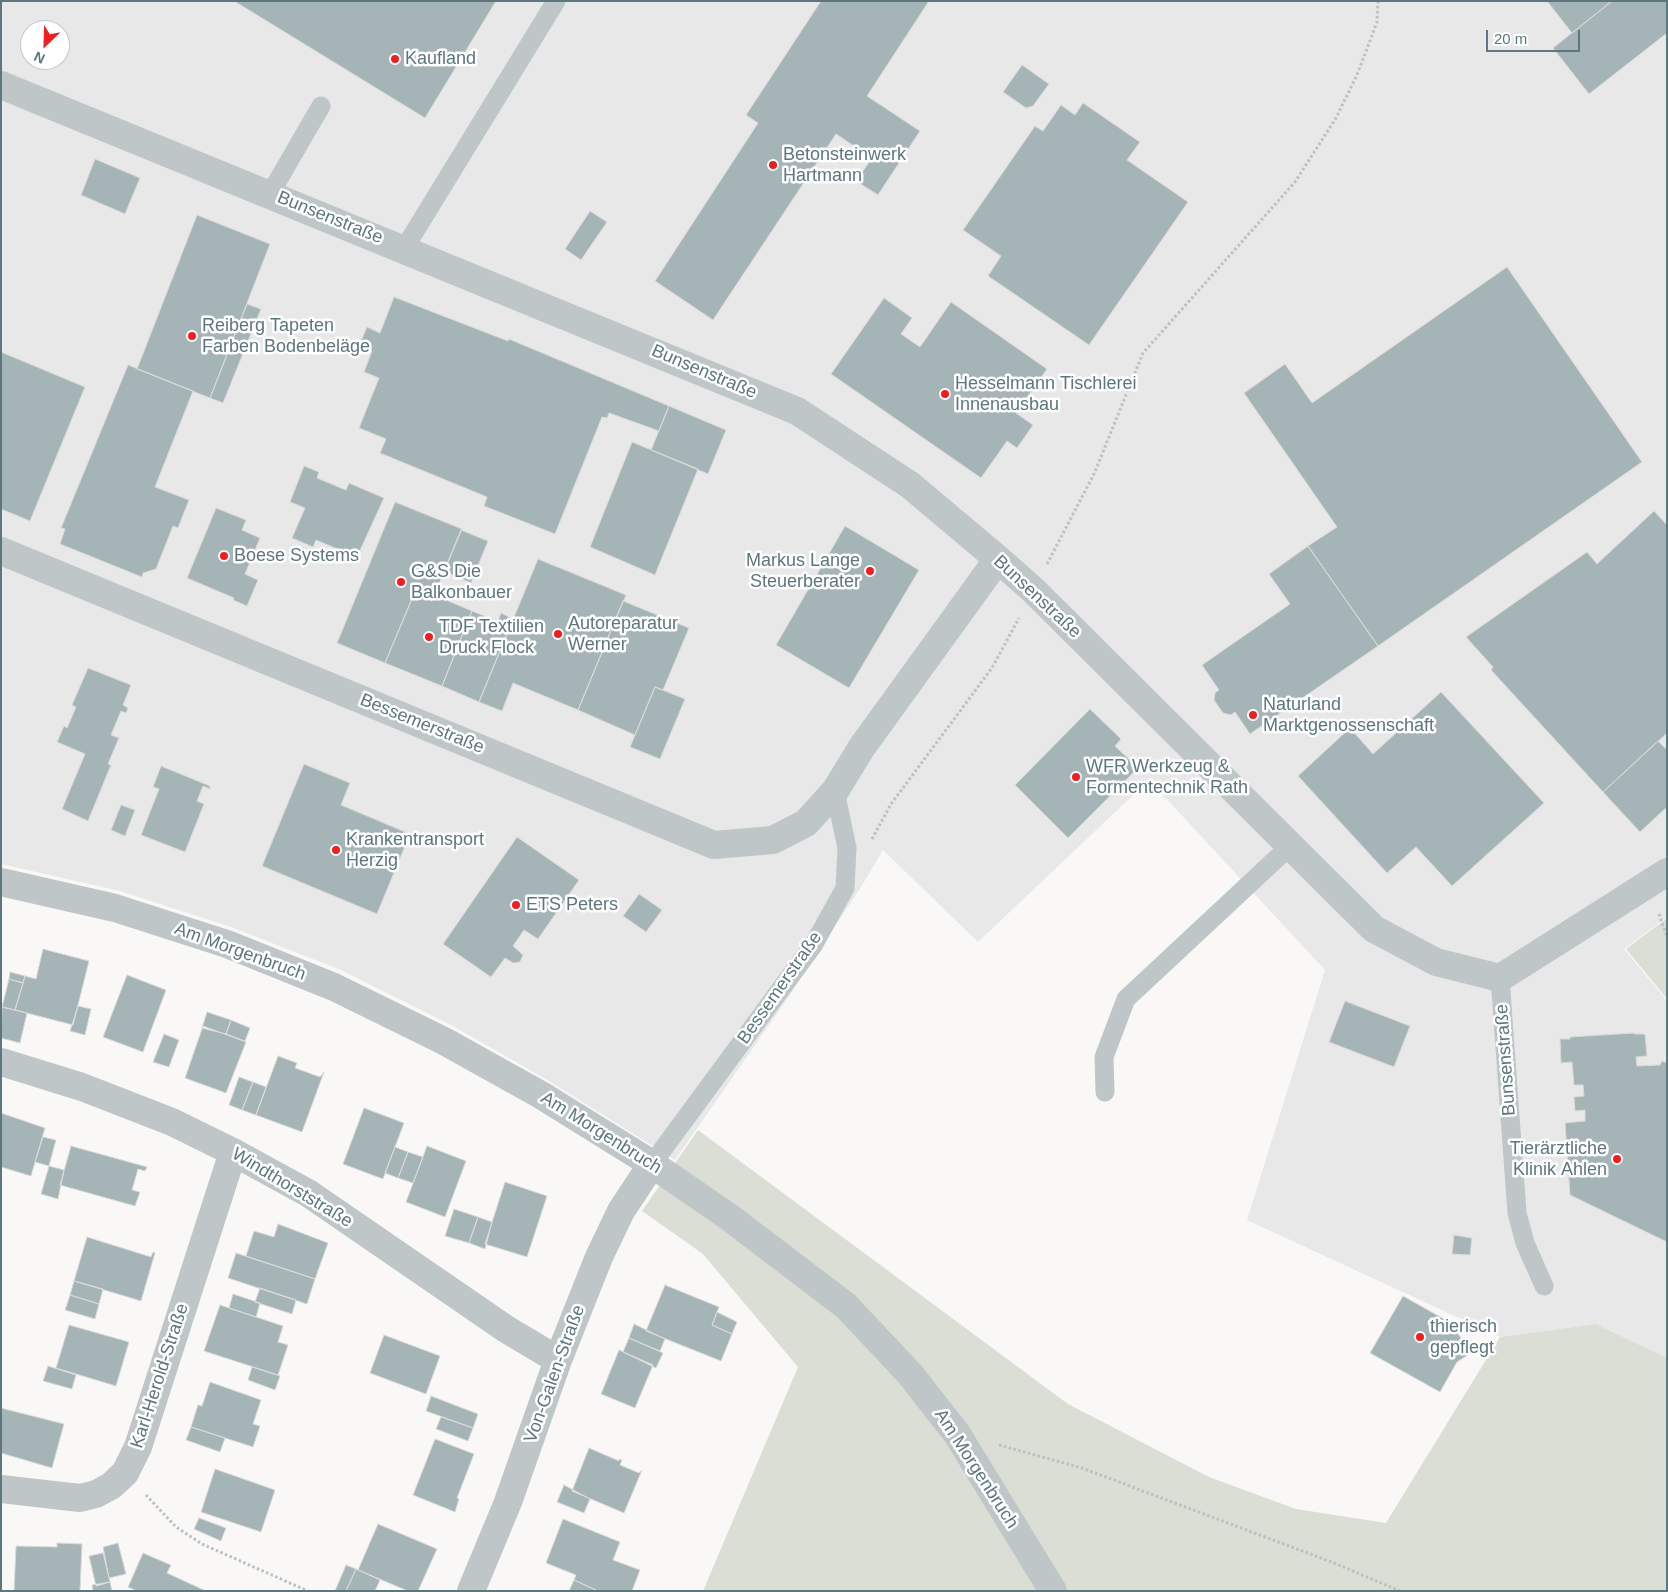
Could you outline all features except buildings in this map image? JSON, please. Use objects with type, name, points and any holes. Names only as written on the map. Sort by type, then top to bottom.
[{"type":"street","name":"Bunsenstraße","points":[[1,85],[797,411],[910,485],[998,559],[1033,590],[1374,929],[1436,962],[1500,978],[1667,872]]},
{"type":"street","name":"Bessemerstraße","points":[[1,551],[714,845],[773,840],[806,823],[835,791],[862,747],[998,559]]},
{"type":"street","name":"Am Morgenbruch","points":[[1,882],[115,908],[227,944],[334,987],[452,1045],[541,1095],[652,1164],[729,1217],[846,1306],[910,1374],[957,1434],[1053,1591]]},
{"type":"street","name":"Windthorststraße","points":[[1,1062],[91,1090],[172,1122],[233,1152],[308,1193],[506,1329],[558,1360]]},
{"type":"street","name":"Karl-Herold-Straße","points":[[1,1489],[80,1498],[96,1494],[112,1486],[125,1473],[138,1447],[233,1152]]},
{"type":"street","name":"Von-Galen-Straße","points":[[471,1591],[508,1502],[558,1360],[599,1257],[621,1211],[652,1164]]},
{"type":"lane","points":[[404,249],[556,1]]},
{"type":"lane","points":[[270,194],[321,106]]},
{"type":"lane","name":"Bessemerstraße","points":[[652,1164],[814,944],[845,888],[847,848],[835,791]]},
{"type":"lane","points":[[1106,1092],[1104,1057],[1126,999],[1290,846]]},
{"type":"lane","name":"Bunsenstraße","points":[[1500,978],[1517,1213],[1525,1243],[1544,1286]]},
{"type":"path","points":[[868,846],[891,804],[992,668],[1094,474],[1143,353],[1295,182],[1336,118],[1357,75],[1377,22],[1378,1]]},
{"type":"path","points":[[957,1434],[1082,1468],[1334,1563],[1400,1591]]},
{"type":"path","points":[[125,1473],[176,1527],[202,1544],[308,1591]]},
{"type":"shaded area","points":[[1,1],[1667,1],[1667,917],[1624,949],[1667,1001],[1667,1358],[1596,1324],[1500,1337],[1247,1220],[1325,970],[1149,780],[978,942],[883,850],[861,887],[785,1002],[675,1160],[549,1081],[453,1026],[341,970],[231,927],[120,891],[1,864]]},
{"type":"shaded area","points":[[1667,918],[1667,999],[1626,949]]},
{"type":"shaded area","points":[[698,1130],[1068,1404],[1209,1477],[1296,1509],[1386,1523],[1500,1337],[1596,1324],[1667,1358],[1667,1591],[703,1591],[798,1367],[703,1254],[642,1211]]},
{"type":"place","name":"Kaufland","points":[[395,59]]},
{"type":"place","name":"Betonsteinwerk Hartmann","points":[[773,165]]},
{"type":"place","name":"Reiberg Tapeten Farben Bodenbeläge","points":[[192,336]]},
{"type":"place","name":"Hesselmann Tischlerei Innenausbau","points":[[945,394]]},
{"type":"place","name":"Boese Systems","points":[[224,556]]},
{"type":"place","name":"Markus Lange Steuerberater","points":[[870,571]]},
{"type":"place","name":"G&S Die Balkonbauer","points":[[401,582]]},
{"type":"place","name":"Autoreparatur Werner","points":[[558,634]]},
{"type":"place","name":"TDF Textilien Druck Flock","points":[[429,637]]},
{"type":"place","name":"Naturland Marktgenossenschaft","points":[[1253,715]]},
{"type":"place","name":"WFR Werkzeug & Formentechnik Rath","points":[[1076,777]]},
{"type":"place","name":"Krankentransport Herzig","points":[[336,850]]},
{"type":"place","name":"ETS Peters","points":[[516,905]]},
{"type":"place","name":"Tierärztliche Klinik Ahlen","points":[[1617,1159]]},
{"type":"place","name":"thierisch gepflegt","points":[[1420,1337]]}]
